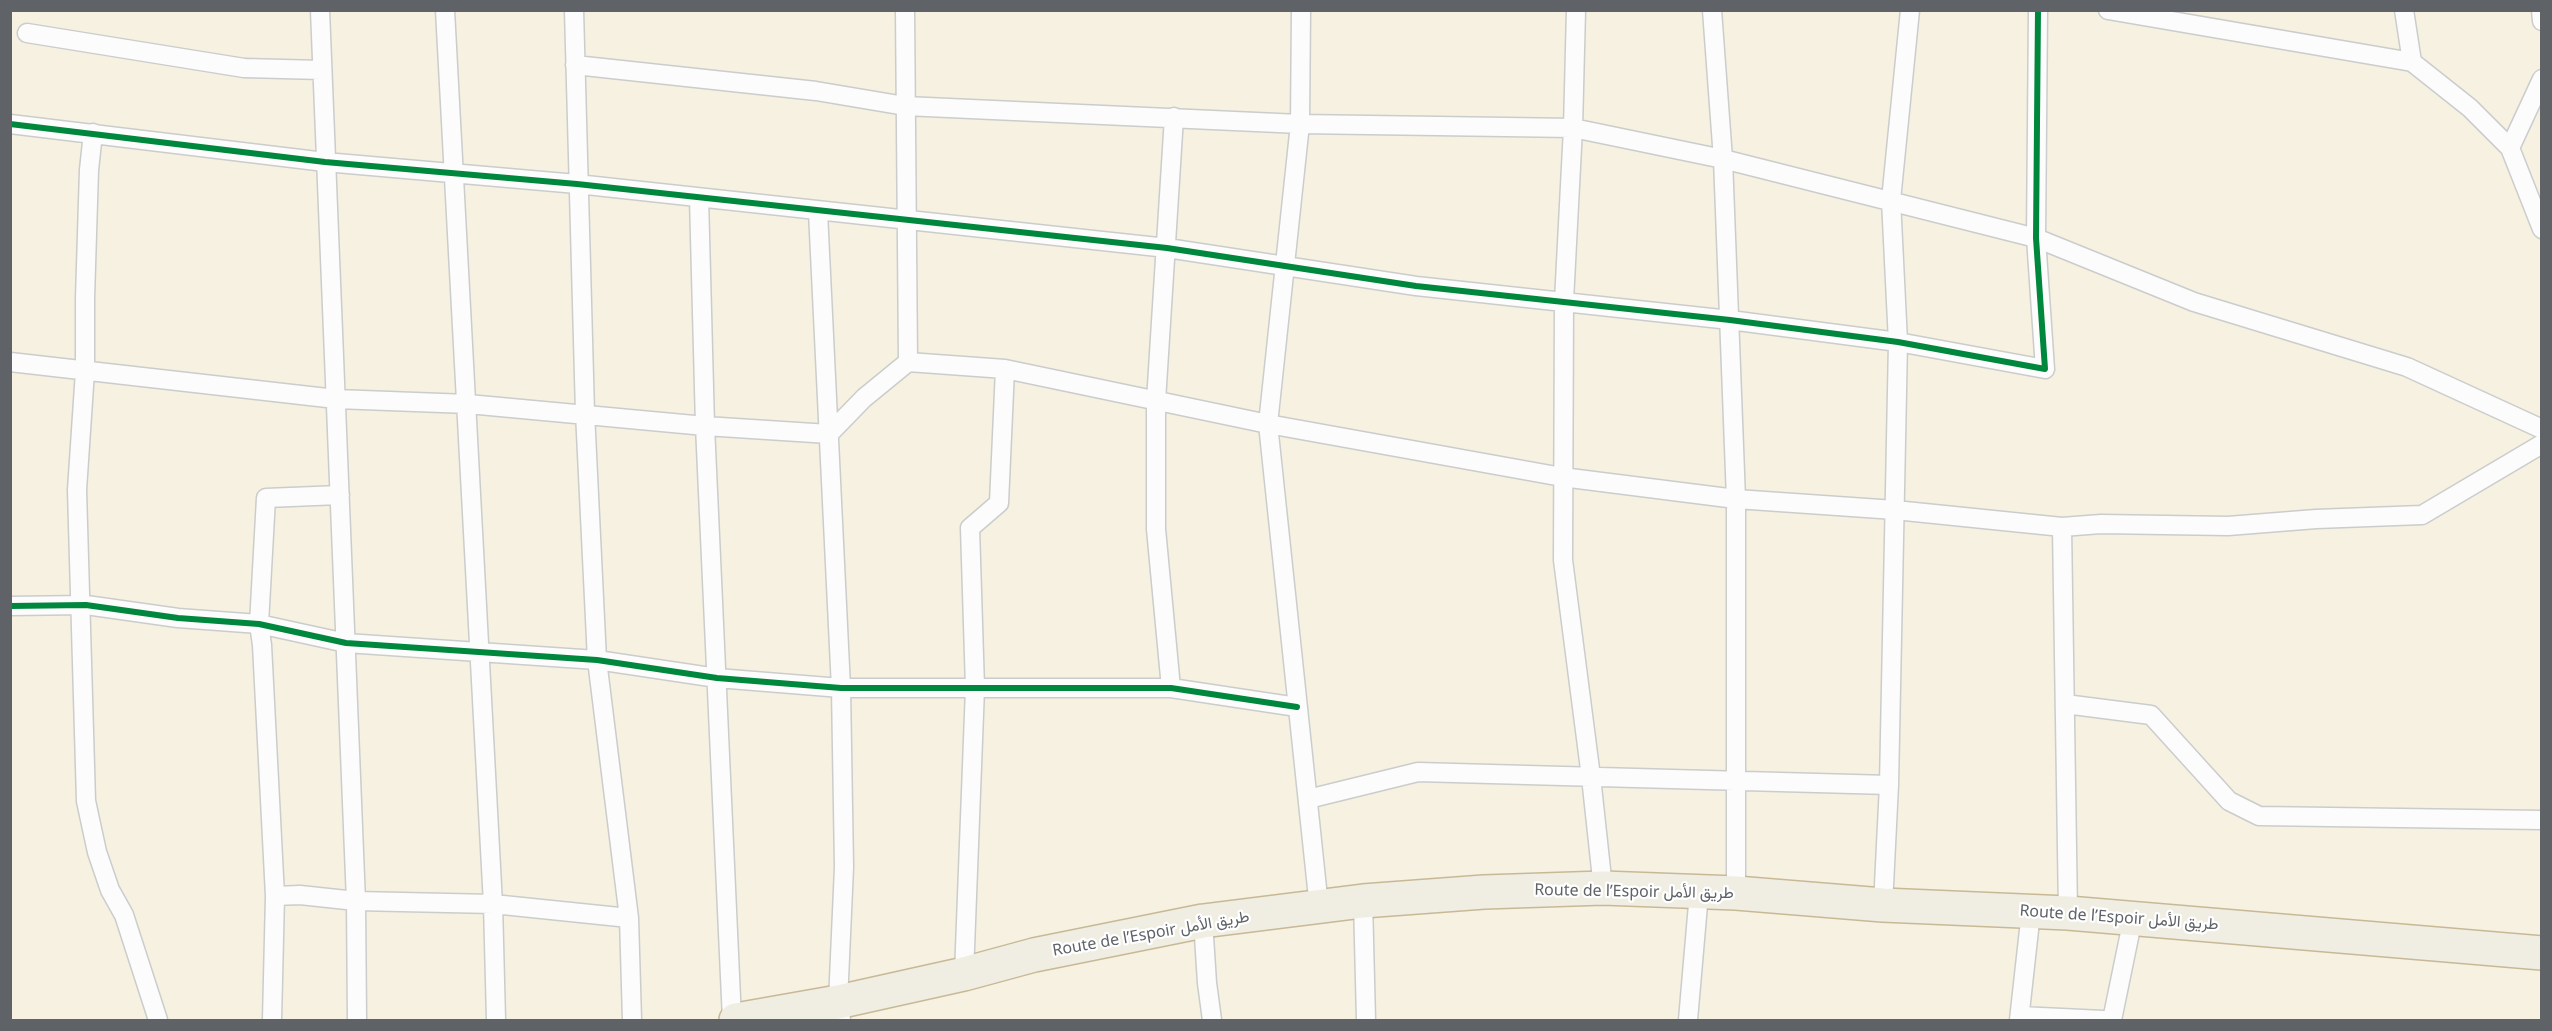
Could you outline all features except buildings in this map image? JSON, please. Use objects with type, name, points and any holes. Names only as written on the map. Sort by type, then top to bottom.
[{"type":"highway","name":"Route de l’Espoir طريق الأمل","points":[[734,1020],[840,1011],[1034,955],[1203,921],[1363,901],[1484,892],[1603,888],[1736,893],[1883,905],[2068,913],[2541,953]]},
{"type":"street","points":[[320,10],[356,901],[357,1020]]},
{"type":"street","points":[[445,10],[468,404],[493,904],[496,1020]]},
{"type":"street","points":[[574,10],[585,413],[597,660],[629,918],[632,1020]]},
{"type":"street","points":[[905,10],[908,362]]},
{"type":"street","points":[[1301,10],[1299,124],[1268,424],[1319,907]]},
{"type":"street","points":[[1576,10],[1574,128],[1564,301],[1563,560],[1592,777],[1603,888]]},
{"type":"street","points":[[1712,10],[1723,159],[1736,499],[1736,893]]},
{"type":"street","points":[[1883,905],[1889,785],[1898,342],[1891,200],[1910,10]]},
{"type":"street","points":[[10,124],[325,162],[577,184],[818,212],[1167,248],[1416,286],[1730,320],[1898,342],[2045,369],[2036,238],[2038,10]]},
{"type":"street","points":[[2108,10],[2412,62],[2470,108],[2510,148],[2541,229]]},
{"type":"street","points":[[2404,10],[2412,62]]},
{"type":"street","points":[[2541,10],[2541,21]]},
{"type":"street","points":[[27,33],[244,69],[322,70]]},
{"type":"street","points":[[575,64],[816,91],[905,106],[1299,124],[1574,128],[1723,159],[2036,238],[2194,302],[2407,366],[2541,429]]},
{"type":"street","points":[[2510,148],[2541,78]]},
{"type":"street","points":[[1171,688],[1156,529],[1156,400],[1174,117]]},
{"type":"street","points":[[93,133],[89,170],[85,298],[86,372],[77,490],[86,801],[110,890],[124,915],[158,1020]]},
{"type":"street","points":[[699,198],[705,426],[734,1020]]},
{"type":"street","points":[[818,212],[841,688],[844,867],[840,1011]]},
{"type":"street","points":[[10,362],[336,399],[468,404],[585,413],[705,426],[829,434],[864,398],[908,362],[1005,369],[1268,424],[1562,477],[1736,499],[1895,510],[2062,527],[2102,524],[2228,526],[2316,519],[2422,516],[2541,444]]},
{"type":"street","points":[[964,974],[975,688],[970,528],[999,503],[1005,369]]},
{"type":"street","points":[[272,1020],[275,896],[263,657],[259,624],[266,498],[340,495]]},
{"type":"street","points":[[2062,527],[2068,913]]},
{"type":"street","points":[[10,606],[79,605],[178,618],[259,624],[346,643],[597,660],[717,678],[841,688],[1171,688],[1297,707]]},
{"type":"street","points":[[2065,704],[2151,715],[2229,801],[2259,816],[2541,820]]},
{"type":"street","points":[[1308,799],[1418,772],[1889,785]]},
{"type":"street","points":[[1689,1020],[1699,893]]},
{"type":"street","points":[[275,896],[300,895],[356,901],[493,904],[629,918]]},
{"type":"street","points":[[1363,901],[1366,1020]]},
{"type":"street","points":[[2031,912],[2019,1018],[2103,1020]]},
{"type":"street","points":[[2112,1020],[2133,918]]},
{"type":"street","points":[[1203,921],[1212,1020]]},
{"type":"sand","points":[[11,11],[2541,11],[2541,1020],[11,1020]]},
{"type":"cycle path","points":[[10,124],[325,162],[577,184],[1167,248],[1416,286],[1730,320],[1898,342],[2045,369],[2036,238],[2038,10]]},
{"type":"cycle path","points":[[10,606],[86,605],[178,618],[259,624],[346,643],[597,660],[717,678],[841,688],[1171,688],[1297,707]]}]
